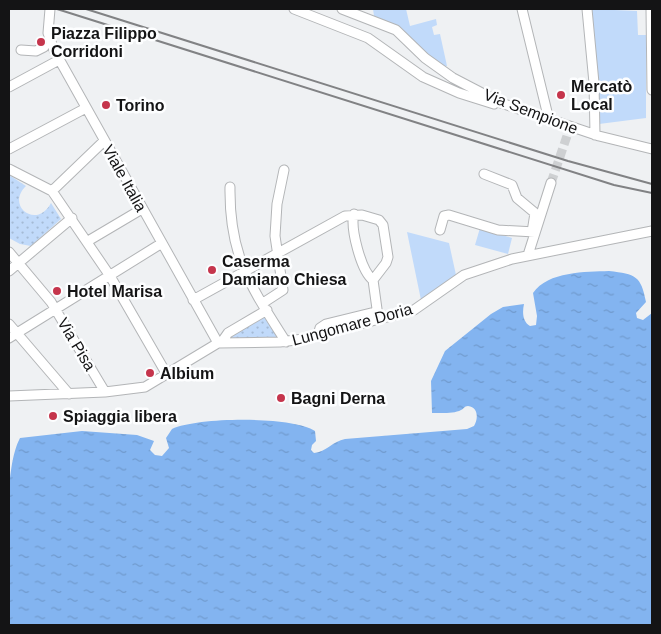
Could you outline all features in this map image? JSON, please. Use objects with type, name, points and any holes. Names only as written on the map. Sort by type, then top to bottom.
[{"type":"street","name":"Viale Italia","points":[[50,9],[48,33],[59,60],[219,343]]},
{"type":"street","points":[[294,9],[368,38],[413,70],[437,83],[492,104],[501,103]]},
{"type":"street","name":"Via Sempione","points":[[342,9],[396,30],[425,58],[453,78],[501,103],[549,120],[569,130],[652,149]]},
{"type":"street","points":[[522,9],[549,120]]},
{"type":"street","points":[[587,9],[594,83],[595,135]]},
{"type":"street","points":[[650,9],[652,90]]},
{"type":"street","points":[[21,50],[36,51],[44,46]]},
{"type":"street","points":[[9,87],[59,60]]},
{"type":"street","points":[[9,149],[86,108]]},
{"type":"street","points":[[52,191],[104,141]]},
{"type":"street","points":[[9,169],[52,191],[88,241],[110,276],[166,373]]},
{"type":"street","points":[[9,396],[105,392],[145,387],[219,343],[228,332],[283,290],[275,236],[277,204],[284,170]]},
{"type":"street","points":[[484,174],[512,185],[517,198],[535,213],[528,255]]},
{"type":"street","points":[[533,232],[551,183]]},
{"type":"street","points":[[230,187],[230,227],[244,272],[286,342]]},
{"type":"street","points":[[88,241],[142,209]]},
{"type":"street","points":[[440,230],[444,216],[448,214],[498,230],[533,232]]},
{"type":"street","points":[[318,335],[320,328],[326,324],[375,312],[378,304],[373,280],[363,268],[349,215]]},
{"type":"street","points":[[193,300],[349,215],[379,220],[383,224],[388,257],[386,263],[373,280]]},
{"type":"street","points":[[9,271],[72,218]]},
{"type":"street","name":"Lungomare Doria","points":[[219,343],[286,342],[318,335],[414,310],[464,275],[528,255],[652,231]]},
{"type":"street","points":[[13,335],[162,243]]},
{"type":"street","name":"Via Pisa","points":[[9,252],[55,309],[105,392]]},
{"type":"street","points":[[9,324],[13,335],[62,383],[69,394]]},
{"type":"shaded area","points":[[373,9],[406,9],[410,26],[436,19],[437,25],[432,27],[434,35],[440,34],[447,66],[443,66],[426,55],[395,25],[374,16]]},
{"type":"shaded area","points":[[592,9],[637,11],[638,35],[646,35],[646,118],[599,124],[590,14]]},
{"type":"shaded area","points":[[9,175],[26,186],[20,194],[19,201],[25,212],[31,215],[38,215],[45,211],[51,203],[61,219],[31,246],[20,244],[9,238]]},
{"type":"shaded area","points":[[480,228],[512,238],[508,254],[475,245]]},
{"type":"shaded area","points":[[407,232],[449,243],[456,275],[421,300]]},
{"type":"shaded area","points":[[265,316],[278,338],[230,340],[231,333]]},
{"type":"water","points":[[609,271],[631,275],[636,278],[642,287],[646,302],[636,313],[637,318],[643,320],[652,313],[652,625],[9,625],[8,501],[14,454],[20,438],[82,431],[137,435],[154,441],[150,450],[155,455],[162,456],[169,448],[166,438],[172,429],[202,422],[223,420],[266,421],[303,426],[315,431],[316,441],[312,445],[311,450],[314,453],[345,439],[467,429],[474,426],[476,420],[477,414],[472,407],[467,406],[455,412],[432,413],[431,381],[445,351],[491,314],[503,307],[524,304],[524,320],[530,326],[536,325],[537,316],[533,293],[548,280],[568,274]]},
{"type":"tunnel","points":[[551,183],[568,133]]},
{"type":"railway","points":[[57,9],[614,185],[652,193]]},
{"type":"railway","points":[[86,9],[568,161],[652,184]]},
{"type":"place","name":"Piazza Filippo Corridoni","points":[[41,42]]},
{"type":"place","name":"Mercatò Local","points":[[561,95]]},
{"type":"place","name":"Torino","points":[[106,105]]},
{"type":"place","name":"Caserma Damiano Chiesa","points":[[212,270]]},
{"type":"place","name":"Hotel Marisa","points":[[57,291]]},
{"type":"place","name":"Albium","points":[[150,373]]},
{"type":"place","name":"Bagni Derna","points":[[281,398]]},
{"type":"place","name":"Spiaggia libera","points":[[53,416]]}]
